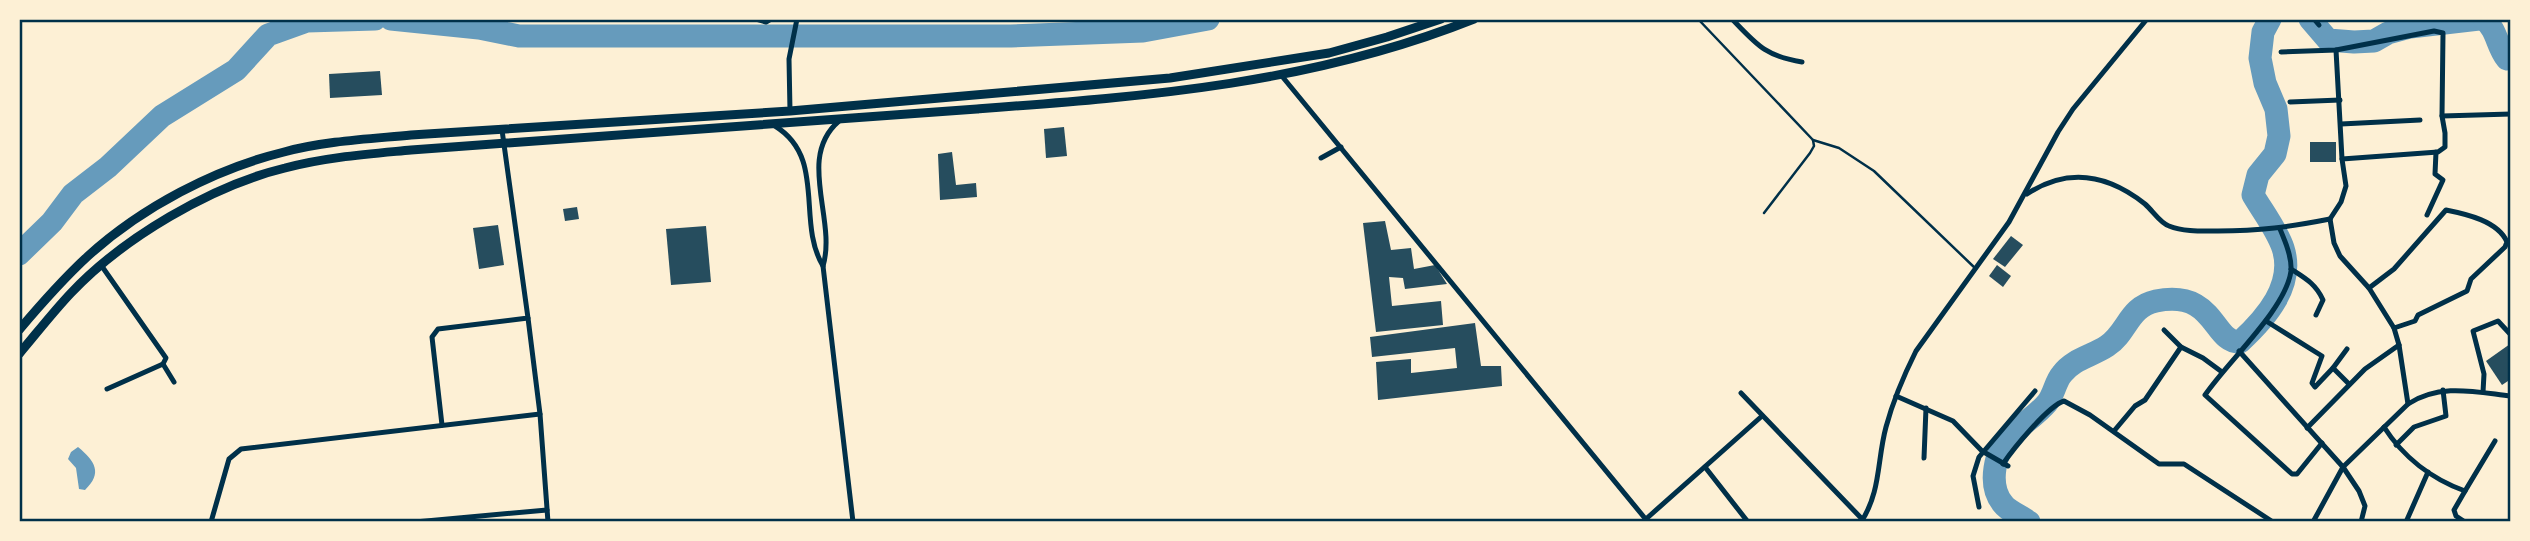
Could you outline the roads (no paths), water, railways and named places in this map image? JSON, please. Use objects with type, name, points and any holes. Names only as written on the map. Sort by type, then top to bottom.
[{"type":"highway","points":[[19,330],[60,283],[91,253],[158,206],[216,176],[285,152],[373,138],[759,114],[1052,86],[1170,78],[1329,53],[1441,19]]},
{"type":"highway","points":[[19,354],[71,292],[102,265],[166,220],[223,190],[285,168],[326,159],[504,143],[760,126],[1172,93],[1281,75],[1383,52],[1474,19]]},
{"type":"highway","points":[[840,107],[842,119]]},
{"type":"highway","points":[[759,114],[760,126]]},
{"type":"highway","points":[[585,125],[585,138]]},
{"type":"highway","points":[[216,176],[223,190]]},
{"type":"street","points":[[756,19],[766,22],[771,19]]},
{"type":"street","points":[[790,111],[789,59],[797,19]]},
{"type":"street","points":[[1732,19],[1768,53],[1802,62]]},
{"type":"street","points":[[1741,393],[1862,521],[1878,483],[1885,428],[1916,351],[1976,269],[2024,196],[2073,109],[2147,19]]},
{"type":"street","points":[[2314,19],[2319,25]]},
{"type":"street","points":[[2281,52],[2336,50],[2434,31],[2443,33],[2442,116],[2445,147],[2436,152],[2342,159]]},
{"type":"street","points":[[2336,50],[2346,186],[2344,196],[2330,219],[2334,243],[2340,256],[2369,288],[2394,328],[2408,404]]},
{"type":"street","points":[[1281,75],[1647,520],[1762,415]]},
{"type":"street","points":[[2290,102],[2340,100]]},
{"type":"street","points":[[2442,116],[2511,114]]},
{"type":"street","points":[[823,266],[827,250],[818,161],[820,148],[829,130],[842,119]]},
{"type":"street","points":[[2341,124],[2420,120]]},
{"type":"street","points":[[773,125],[788,134],[805,162],[813,233],[823,266],[853,522]]},
{"type":"street","points":[[502,130],[540,414],[548,522]]},
{"type":"street","points":[[1321,158],[1340,147]]},
{"type":"street","points":[[2427,215],[2443,180],[2435,174],[2436,152]]},
{"type":"street","points":[[2024,196],[2053,179],[2095,178],[2127,191],[2171,227],[2195,231],[2269,230],[2330,219]]},
{"type":"street","points":[[2369,288],[2395,269],[2446,210],[2495,227],[2504,234],[2507,243],[2489,264],[2471,279],[2467,291],[2418,315],[2414,322],[2394,328]]},
{"type":"street","points":[[2279,229],[2291,270],[2281,296],[2266,320],[2206,393],[2206,397],[2292,474],[2297,474],[2322,443]]},
{"type":"street","points":[[102,265],[166,355],[163,364],[107,389]]},
{"type":"street","points":[[2291,270],[2307,279],[2320,293],[2323,300],[2316,316]]},
{"type":"street","points":[[442,425],[432,337],[434,332],[438,329],[528,317]]},
{"type":"street","points":[[2266,320],[2322,356],[2312,383],[2315,387],[2333,369],[2347,349]]},
{"type":"street","points":[[2483,392],[2484,374],[2473,331],[2498,321],[2511,335]]},
{"type":"street","points":[[2164,330],[2181,347],[2222,372]]},
{"type":"street","points":[[2307,428],[2380,356],[2399,345]]},
{"type":"street","points":[[2114,431],[2135,406],[2145,400],[2181,347]]},
{"type":"street","points":[[2239,351],[2343,467],[2359,491],[2365,506],[2361,522]]},
{"type":"street","points":[[163,364],[174,382]]},
{"type":"street","points":[[2333,369],[2349,384]]},
{"type":"street","points":[[2396,445],[2414,427],[2446,416],[2443,390]]},
{"type":"street","points":[[2313,522],[2343,467],[2408,404],[2420,396],[2443,390],[2511,396]]},
{"type":"street","points":[[1979,507],[1973,476],[1983,452],[2035,391]]},
{"type":"street","points":[[1896,396],[1954,421],[1983,452],[2003,464],[2054,405],[2064,401],[2114,431],[2159,464],[2184,464],[2273,522]]},
{"type":"street","points":[[1924,458],[1926,408]]},
{"type":"street","points":[[211,522],[229,459],[241,449],[540,414]]},
{"type":"street","points":[[2384,427],[2405,456],[2428,472],[2465,491]]},
{"type":"street","points":[[2465,522],[2456,516],[2454,510],[2495,441]]},
{"type":"street","points":[[1705,467],[1748,522]]},
{"type":"street","points":[[2406,522],[2428,472]]},
{"type":"street","points":[[415,522],[547,510]]},
{"type":"lane","points":[[1698,19],[1813,140],[1839,148],[1874,171],[1976,269]]},
{"type":"lane","points":[[1764,213],[1810,153],[1814,146],[1813,140]]},
{"type":"water","points":[[78,447],[95,467],[94,478],[85,490],[79,489],[76,468],[68,459],[71,452]]},
{"type":"waterway","points":[[19,254],[52,222],[73,194],[108,167],[162,116],[236,70],[268,35],[307,21],[375,19]]},
{"type":"waterway","points":[[391,19],[479,28],[519,36],[1011,36],[1143,31],[1208,19]]},
{"type":"waterway","points":[[2029,522],[2008,509],[1998,496],[1994,478],[1997,458],[2005,441],[2047,403],[2066,369],[2107,346],[2139,309],[2156,301],[2176,299],[2190,302],[2202,309],[2231,340],[2240,342],[2268,311],[2282,288],[2286,262],[2283,248],[2253,195],[2258,175],[2275,154],[2279,136],[2276,109],[2265,83],[2260,58],[2263,32],[2270,19]]},
{"type":"waterway","points":[[2310,19],[2328,40],[2354,42],[2374,41],[2388,33],[2410,27],[2479,19]]},
{"type":"waterway","points":[[2484,19],[2492,28],[2507,59],[2511,53]]}]
